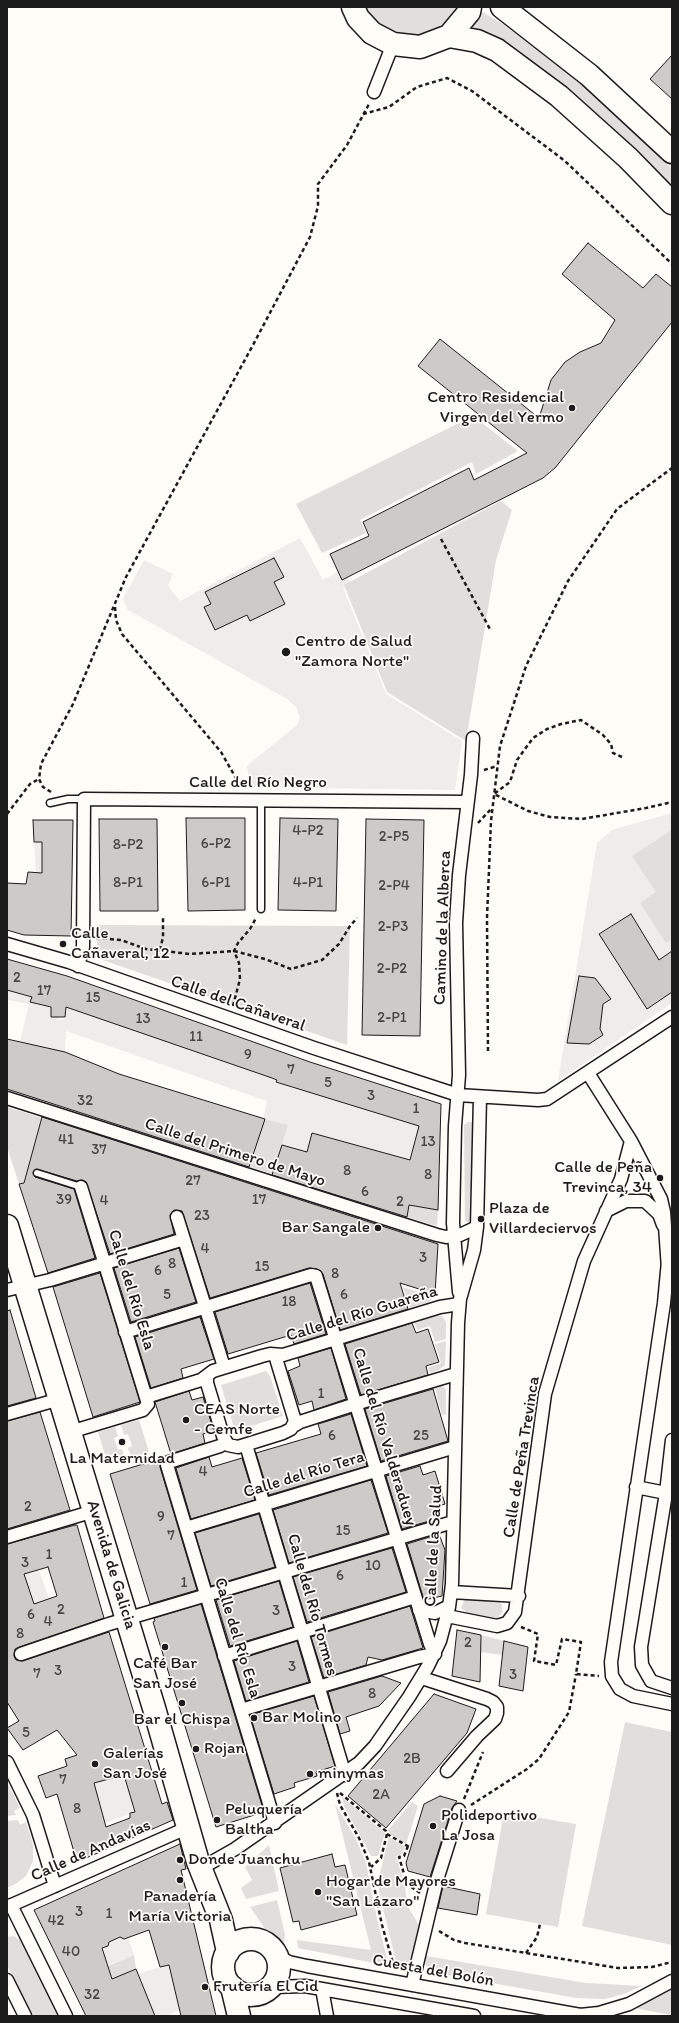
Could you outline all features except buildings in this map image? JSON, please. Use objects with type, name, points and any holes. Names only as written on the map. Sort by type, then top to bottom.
[{"type":"highway","points":[[353,7],[358,18],[372,33],[393,44],[420,47],[449,36],[468,12],[470,7]]},
{"type":"highway","points":[[502,7],[589,75],[672,152]]},
{"type":"highway","points":[[449,36],[477,41],[497,50],[559,96],[628,158],[672,203]]},
{"type":"highway","name":"Avenida de Galicia","points":[[7,1226],[16,1288],[60,1399],[201,1871],[225,1933],[228,1952]]},
{"type":"highway","name":"Avenida de Galicia","points":[[215,1904],[231,1924],[252,1940]]},
{"type":"highway","points":[[243,2016],[248,2004],[264,1990],[278,1972],[276,1955],[270,1947],[262,1942],[252,1940],[242,1941],[234,1945],[228,1952],[224,1961],[223,1970],[226,1979],[232,1987],[245,1994],[264,1990]]},
{"type":"highway","points":[[232,1987],[238,2016]]},
{"type":"street","points":[[374,92],[393,44]]},
{"type":"street","name":"Camino de la Alberca","points":[[458,1095],[457,911],[460,863],[473,738]]},
{"type":"street","points":[[78,966],[83,947],[84,799]]},
{"type":"street","name":"Calle del Río Negro","points":[[84,799],[467,802]]},
{"type":"street","name":"Calle del Cañaveral","points":[[7,944],[78,966],[314,1048],[458,1095],[542,1100],[555,1095],[672,1017]]},
{"type":"street","points":[[588,1073],[631,1141],[661,1199],[672,1307]]},
{"type":"street","points":[[458,1095],[455,1126],[454,1236],[459,1304]]},
{"type":"street","points":[[459,1304],[474,1250],[477,1227],[480,1097]]},
{"type":"street","name":"Calle del Primero de Mayo","points":[[7,1098],[436,1235],[454,1236]]},
{"type":"street","name":"Calle de Peña Trevinca","points":[[507,1623],[515,1612],[519,1596],[545,1394],[584,1261],[621,1179],[631,1141]]},
{"type":"street","name":"Calle del Río Esla","points":[[81,1187],[147,1400]]},
{"type":"street","points":[[606,1212],[626,1201],[645,1201],[659,1214],[665,1230]]},
{"type":"street","points":[[177,1217],[224,1367]]},
{"type":"street","points":[[454,1236],[465,1233],[477,1227]]},
{"type":"street","points":[[16,1288],[184,1239]]},
{"type":"street","points":[[668,1261],[664,1303],[611,1662],[612,1676],[620,1689],[633,1696],[672,1704]]},
{"type":"street","name":"Calle del Río Valderaduey","points":[[205,1307],[311,1275],[318,1279],[419,1610],[430,1644],[435,1654]]},
{"type":"street","name":"Calle del Río Guareña","points":[[275,1355],[283,1355],[440,1307],[459,1304]]},
{"type":"street","name":"Calle de la Salud","points":[[201,1871],[207,1864],[226,1855],[275,1823],[336,1787],[345,1775],[375,1746],[422,1678],[435,1654],[448,1611],[451,1592],[459,1304]]},
{"type":"street","points":[[125,1332],[205,1307]]},
{"type":"street","points":[[70,1432],[143,1410],[147,1407],[147,1400],[201,1380],[212,1372],[224,1367],[267,1354],[275,1355],[295,1419],[294,1426]]},
{"type":"street","points":[[207,1376],[207,1383],[226,1442],[234,1447],[287,1432],[300,1422],[456,1374]]},
{"type":"street","points":[[7,1414],[60,1399]]},
{"type":"street","points":[[672,1440],[666,1493],[641,1647],[642,1665],[651,1681],[672,1688]]},
{"type":"street","name":"Calle del Río Esla","points":[[226,1442],[220,1446],[168,1463],[224,1656],[275,1823]]},
{"type":"street","name":"Calle del Río Tormes","points":[[246,1444],[345,1775]]},
{"type":"street","name":"Calle del Río Tera","points":[[186,1528],[455,1447]]},
{"type":"street","points":[[636,1487],[666,1493]]},
{"type":"street","points":[[7,1537],[94,1511]]},
{"type":"street","points":[[21,1654],[109,1624],[127,1620],[453,1522]]},
{"type":"street","points":[[451,1592],[519,1596]]},
{"type":"street","points":[[224,1656],[415,1597]]},
{"type":"street","points":[[419,1610],[435,1613],[448,1611],[493,1626],[500,1626],[507,1623]]},
{"type":"street","points":[[241,1710],[419,1657],[435,1654]]},
{"type":"street","points":[[422,1678],[487,1698],[497,1707],[495,1719],[477,1736],[447,1771]]},
{"type":"street","points":[[7,1762],[33,1815],[55,1886]]},
{"type":"street","points":[[413,1980],[437,1880],[459,1810]]},
{"type":"street","name":"Calle de Andavías","points":[[8,1906],[189,1827]]},
{"type":"street","points":[[8,1906],[66,2016]]},
{"type":"street","name":"Cuesta del Bolón","points":[[276,1955],[289,1962],[302,1965],[413,1980],[583,2015],[604,2012],[629,2004],[672,1981]]},
{"type":"street","points":[[7,1980],[25,2016]]},
{"type":"street","points":[[264,1990],[291,1985],[322,1989],[474,2016]]},
{"type":"street","points":[[322,1989],[329,2015]]},
{"type":"lane","name":"Calle del Río Negro","points":[[50,804],[68,799],[84,799]]},
{"type":"lane","points":[[261,800],[261,909]]},
{"type":"lane","points":[[36,1173],[81,1187]]},
{"type":"path","points":[[363,114],[389,107],[417,87],[447,78],[472,91],[565,161],[672,264]]},
{"type":"path","points":[[68,799],[47,790],[39,779],[41,764],[71,708],[126,577],[253,345],[310,237],[318,206],[318,184],[347,146],[374,92]]},
{"type":"path","points":[[488,1052],[487,918],[492,808],[500,746],[526,666],[568,581],[617,509],[672,468]]},
{"type":"path","points":[[441,539],[491,632]]},
{"type":"path","points":[[115,606],[116,620],[122,634],[220,752],[242,789]]},
{"type":"path","points":[[494,794],[510,782],[517,760],[533,738],[547,729],[560,724],[581,720],[603,735],[611,744],[613,753],[622,757]]},
{"type":"path","points":[[7,814],[30,784],[39,779]]},
{"type":"path","points":[[494,794],[528,811],[550,816],[582,819],[672,802]]},
{"type":"path","points":[[474,823],[481,822],[492,808]]},
{"type":"path","points":[[160,950],[163,937],[164,918]]},
{"type":"path","points":[[232,1008],[240,979],[239,963],[234,951],[256,918]]},
{"type":"path","points":[[94,938],[115,939],[146,949],[195,954],[234,951],[265,958],[293,969],[322,960],[339,944],[350,926],[357,918]]},
{"type":"path","points":[[459,1810],[490,1794],[527,1769],[539,1758],[569,1712],[580,1642],[562,1639],[556,1665],[534,1661],[538,1634],[507,1623]]},
{"type":"path","points":[[576,1674],[598,1676]]},
{"type":"path","points":[[465,1796],[480,1758]]},
{"type":"path","points":[[336,1787],[386,1831],[387,1834],[409,1847],[404,1856],[399,1857],[406,1884]]},
{"type":"path","points":[[336,1787],[340,1805],[359,1838],[371,1867],[382,1925],[393,1963],[399,1970],[413,1980]]},
{"type":"path","points":[[371,1867],[381,1858],[387,1834]]},
{"type":"path","points":[[427,1923],[459,1942],[526,1953],[628,1969],[652,1967],[672,1962]]},
{"type":"path","points":[[526,1953],[534,1943],[540,1924]]},
{"type":"shaded area","points":[[365,7],[457,7],[447,21],[432,31],[415,35],[398,33],[382,27],[369,15]]},
{"type":"shaded area","points":[[481,11],[504,25],[581,84],[646,143],[672,169],[672,186],[617,132],[569,90],[522,54],[489,32],[471,29]]},
{"type":"shaded area","points":[[473,416],[518,451],[476,474],[472,462],[360,520],[366,533],[322,553],[296,504]]},
{"type":"shaded area","points":[[501,501],[512,510],[496,560],[466,741],[387,692],[344,585]]},
{"type":"shaded area","name":"Centro de Salud \"Zamora Norte\"","points":[[300,538],[323,580],[343,569],[351,583],[343,588],[386,694],[462,741],[455,790],[250,787],[247,766],[298,724],[300,717],[296,707],[287,699],[128,610],[123,599],[144,560],[173,574],[168,586],[180,601]]},
{"type":"shaded area","points":[[672,813],[672,1003],[558,1081],[597,843],[612,830]]},
{"type":"shaded area","points":[[672,830],[672,939],[666,943],[640,903],[656,892],[632,856]]},
{"type":"shaded area","points":[[34,842],[44,842],[43,890],[31,909],[36,871]]},
{"type":"shaded area","points":[[97,925],[350,926],[347,1045],[97,958]]},
{"type":"shaded area","points":[[7,990],[32,997],[31,1002],[52,1006],[51,1017],[58,1017],[58,1020],[65,1019],[66,1007],[272,1078],[277,1080],[276,1082],[282,1084],[284,1079],[291,1081],[289,1087],[295,1089],[296,1086],[311,1091],[311,1093],[317,1095],[318,1093],[352,1106],[395,1117],[395,1119],[401,1121],[421,1120],[410,1160],[313,1133],[306,1152],[282,1145],[288,1125],[263,1119],[267,1101],[66,1031],[65,1052],[20,1042],[29,1004],[7,1000]]},
{"type":"shaded area","points":[[7,1107],[42,1118],[28,1167],[32,1168],[36,1179],[19,1184],[7,1147]]},
{"type":"shaded area","points":[[264,1119],[288,1125],[273,1174],[250,1167]]},
{"type":"shaded area","points":[[468,1122],[472,1122],[475,1127],[471,1220],[468,1223],[465,1220],[464,1125]]},
{"type":"shaded area","points":[[409,1205],[438,1210],[437,1226],[407,1217]]},
{"type":"shaded area","points":[[403,1287],[434,1297],[429,1302],[410,1308]]},
{"type":"shaded area","points":[[435,1315],[442,1316],[446,1322],[446,1339],[435,1342],[430,1326],[417,1330],[414,1321]]},
{"type":"shaded area","points":[[446,1341],[445,1365],[439,1370],[430,1373],[428,1368],[441,1363],[435,1344]]},
{"type":"shaded area","points":[[266,1371],[270,1376],[283,1416],[235,1431],[221,1385]]},
{"type":"shaded area","points":[[442,1386],[446,1389],[446,1414],[442,1415],[435,1388]]},
{"type":"shaded area","points":[[139,1420],[149,1452],[131,1457],[128,1448],[132,1446],[128,1434],[124,1435],[121,1425]]},
{"type":"shaded area","points":[[115,1427],[118,1436],[114,1438],[118,1450],[122,1449],[125,1459],[108,1464],[98,1432]]},
{"type":"shaded area","points":[[39,1570],[52,1607],[36,1612],[30,1590],[17,1576]]},
{"type":"shaded area","points":[[465,1598],[497,1599],[502,1605],[502,1613],[497,1618],[492,1618],[467,1613],[461,1608]]},
{"type":"shaded area","points":[[481,1635],[504,1641],[503,1655],[480,1652]]},
{"type":"shaded area","points":[[625,1722],[672,1732],[672,1945],[582,1926]]},
{"type":"shaded area","points":[[124,1774],[135,1812],[97,1826],[100,1805],[98,1799],[86,1786]]},
{"type":"shaded area","points":[[7,1782],[20,1808],[14,1811],[16,1815],[7,1816]]},
{"type":"shaded area","points":[[342,1797],[385,1833],[378,1856],[371,1856],[344,1806]]},
{"type":"shaded area","points":[[412,1802],[418,1806],[406,1844],[390,1834],[388,1830]]},
{"type":"shaded area","points":[[335,1804],[356,1839],[366,1863],[377,1919],[389,1966],[298,1948],[297,1940],[371,1950]]},
{"type":"shaded area","points":[[504,1812],[576,1824],[558,1927],[486,1914]]},
{"type":"shaded area","points":[[18,1820],[20,1825],[26,1822],[33,1845],[33,1861],[26,1876],[7,1888],[7,1821]]},
{"type":"shaded area","points":[[389,1837],[405,1847],[402,1854],[396,1856],[405,1887],[407,1905],[419,1925],[409,1969],[400,1967],[396,1961],[379,1892],[380,1873]]},
{"type":"shaded area","points":[[269,1845],[279,1891],[246,1899],[241,1888],[252,1880],[245,1867]]},
{"type":"shaded area","points":[[277,1900],[285,1935],[284,1943],[266,1930],[250,1907]]},
{"type":"shaded area","points":[[14,1936],[21,1941],[59,2016],[33,2016],[7,1965],[7,1937]]},
{"type":"shaded area","points":[[121,1937],[128,1937],[134,1955],[108,1965],[102,1948],[108,1946],[109,1942]]},
{"type":"shaded area","points":[[134,1955],[136,1969],[76,1996],[69,1982]]},
{"type":"shaded area","points":[[426,1956],[586,1983],[642,1986],[624,1994],[605,1999],[576,1998],[430,1972],[425,1964]]},
{"type":"shaded area","points":[[169,1964],[180,2010],[166,2016],[155,2016],[138,1974]]},
{"type":"shaded area","points":[[672,1989],[672,2007],[670,2015],[635,2008]]},
{"type":"place","name":"Centro Residencial Virgen del Yermo","points":[[572,408]]},
{"type":"place","name":"Centro de Salud \"Zamora Norte\"","points":[[286,652]]},
{"type":"place","name":"Calle Cañaveral, 12","points":[[63,944]]},
{"type":"place","name":"Calle de Peña Trevinca, 34","points":[[660,1178]]},
{"type":"place","name":"Plaza de Villardeciervos","points":[[481,1219]]},
{"type":"place","name":"Bar Sangale","points":[[378,1228]]},
{"type":"place","name":"CEAS Norte - Cemfe","points":[[186,1420]]},
{"type":"place","name":"La Maternidad","points":[[122,1442]]},
{"type":"place","name":"Café Bar San José","points":[[165,1647]]},
{"type":"place","name":"Bar el Chispa","points":[[182,1703]]},
{"type":"place","name":"Bar Molino","points":[[254,1718]]},
{"type":"place","name":"Rojan","points":[[196,1749]]},
{"type":"place","name":"Galerías San José","points":[[95,1764]]},
{"type":"place","name":"minymas","points":[[310,1774]]},
{"type":"place","name":"Peluquería Baltha","points":[[217,1820]]},
{"type":"place","name":"Polideportivo La Josa","points":[[433,1826]]},
{"type":"place","name":"Donde Juanchu","points":[[180,1860]]},
{"type":"place","name":"Panadería María Victoria","points":[[180,1880]]},
{"type":"place","name":"Hogar de Mayores \"San Lázaro\"","points":[[318,1892]]},
{"type":"place","name":"Frutería El Cid","points":[[205,1987]]}]
